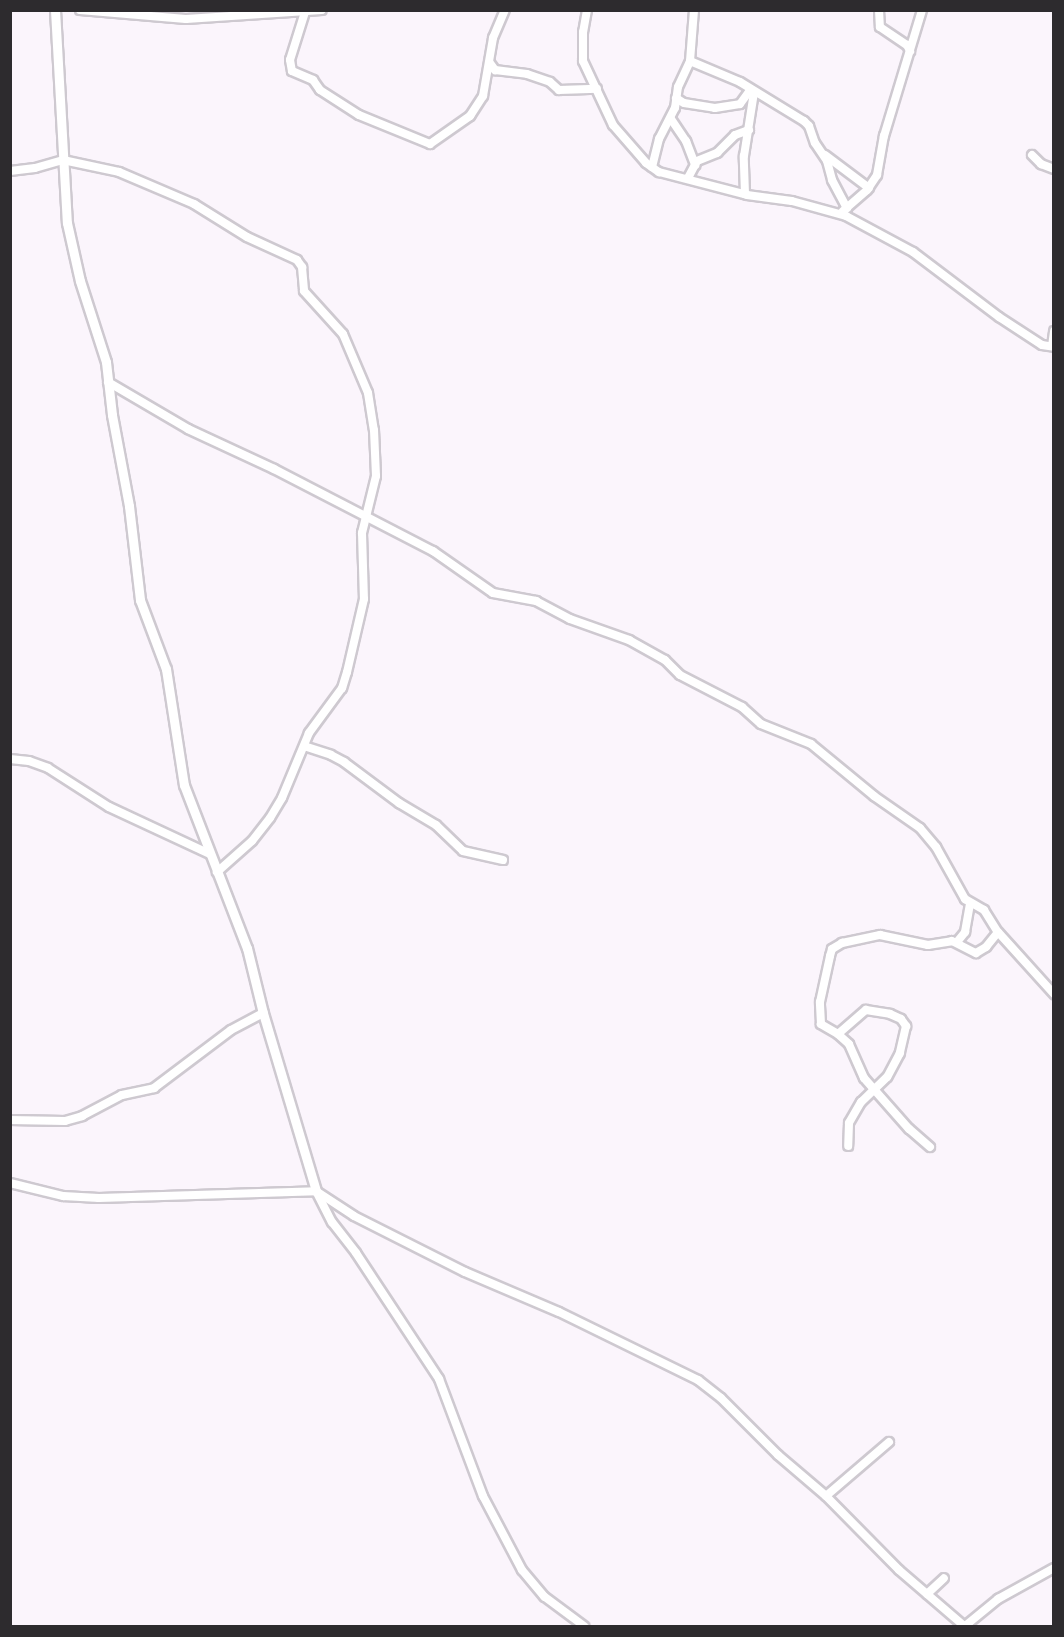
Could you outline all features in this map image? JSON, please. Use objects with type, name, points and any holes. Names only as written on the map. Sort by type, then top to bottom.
[{"type":"main road","points":[[55,10],[65,206],[70,242],[85,297],[103,347],[129,506],[140,600],[166,669],[184,785],[247,948],[263,1013],[316,1191]]},
{"type":"street","points":[[80,10],[186,19],[322,10]]},
{"type":"street","points":[[305,12],[290,60],[292,71],[313,80],[320,90],[359,115],[430,144],[471,115],[485,93],[493,38],[505,10]]},
{"type":"street","points":[[587,10],[582,54],[597,89],[616,130],[634,153],[659,172],[745,194],[792,201],[840,214],[913,252],[999,317],[1042,345],[1052,346],[1053,331]]},
{"type":"street","points":[[652,167],[659,139],[671,119],[690,61],[694,10]]},
{"type":"street","points":[[879,10],[880,27],[907,45],[910,51]]},
{"type":"street","points":[[840,214],[869,188],[877,175],[884,136],[921,10]]},
{"type":"street","points":[[690,61],[718,71],[804,121],[823,153],[869,188]]},
{"type":"street","points":[[490,63],[495,70],[527,75],[550,82],[559,90],[597,89]]},
{"type":"street","points":[[676,98],[684,103],[715,108],[740,104],[752,91]]},
{"type":"street","points":[[745,194],[744,156],[752,91]]},
{"type":"street","points":[[671,119],[686,141],[695,165]]},
{"type":"street","points":[[688,178],[699,159],[717,153],[740,131],[749,130]]},
{"type":"street","points":[[823,153],[838,195],[847,208]]},
{"type":"street","points":[[1032,155],[1041,164],[1053,169]]},
{"type":"street","points":[[10,171],[35,168],[63,160],[119,172],[170,193],[300,262],[304,291],[343,334],[368,393],[374,430],[376,476],[366,516],[361,550],[364,599],[342,688],[309,733],[282,798],[270,818],[252,841],[217,872]]},
{"type":"street","points":[[108,382],[188,429],[274,469],[433,551],[493,593],[536,601],[570,619],[636,643],[665,660],[680,675],[742,707],[761,724],[811,744],[874,796],[920,828],[936,847],[944,865],[970,903],[984,910],[998,932],[1053,994]]},
{"type":"street","points":[[304,746],[332,754],[399,803],[436,825],[463,850],[503,860]]},
{"type":"street","points":[[10,759],[29,760],[48,768],[109,807],[129,814],[210,854]]},
{"type":"street","points":[[957,942],[965,932],[970,903]]},
{"type":"street","points":[[930,1147],[909,1129],[858,1068],[852,1048],[838,1034],[823,1027],[819,1018],[827,964],[836,945],[861,937],[880,935],[928,945],[957,942],[971,951],[980,952],[998,932]]},
{"type":"street","points":[[838,1034],[866,1010],[890,1014],[901,1019],[906,1026],[900,1053],[887,1077],[861,1102],[849,1123],[848,1146]]},
{"type":"street","points":[[10,1120],[65,1121],[82,1116],[122,1095],[154,1088],[231,1030],[263,1013]]},
{"type":"street","points":[[10,1183],[63,1196],[99,1198],[316,1191],[354,1216],[465,1272],[559,1312],[698,1380],[721,1398],[778,1455],[826,1496],[863,1536],[965,1626],[998,1599],[1053,1568]]},
{"type":"street","points":[[316,1191],[332,1222],[356,1253],[439,1379],[483,1496],[522,1570],[545,1597],[584,1626]]},
{"type":"street","points":[[826,1496],[889,1442]]},
{"type":"street","points":[[927,1594],[944,1578]]}]
